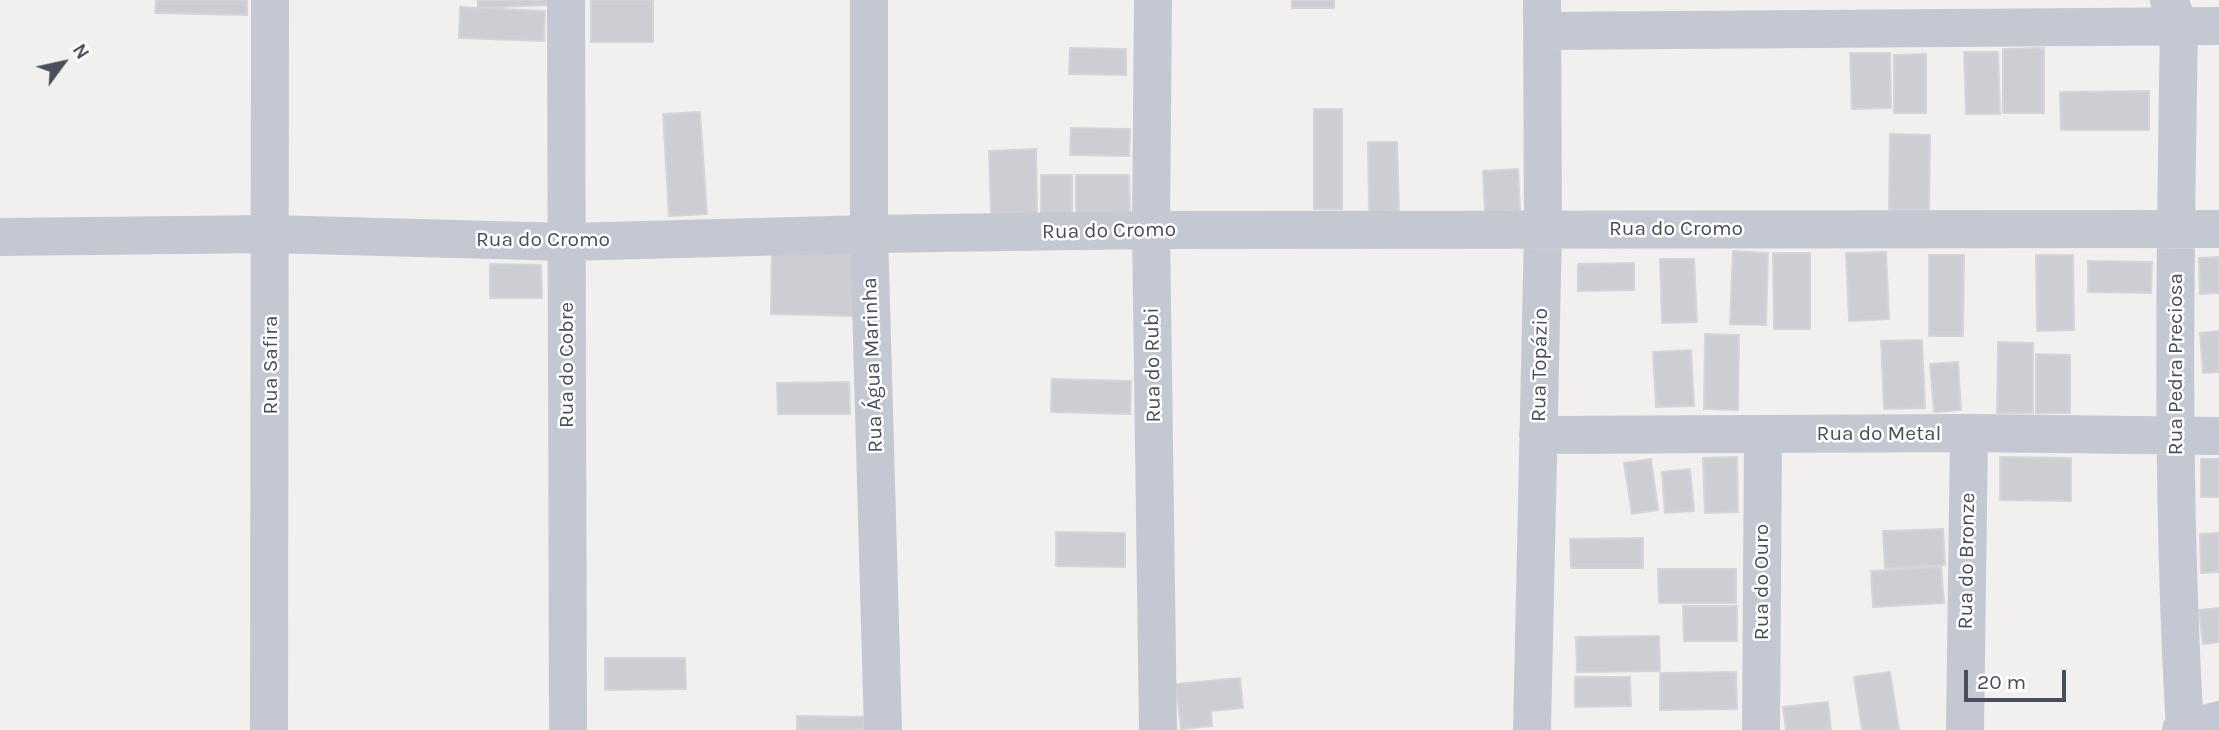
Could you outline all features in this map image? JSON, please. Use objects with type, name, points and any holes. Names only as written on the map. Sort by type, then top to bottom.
[{"type":"street","name":"Rua Safira","points":[[270,0],[270,730]]},
{"type":"street","name":"Rua do Cobre","points":[[566,0],[568,730]]},
{"type":"street","name":"Rua Água Marinha","points":[[869,0],[869,234],[883,730]]},
{"type":"street","name":"Rua do Rubi","points":[[1153,0],[1152,230],[1158,730]]},
{"type":"street","points":[[1543,16],[2174,13],[2219,26]]},
{"type":"street","name":"Rua Pedra Preciosa","points":[[2174,13],[2175,436],[2184,730]]},
{"type":"street","name":"Rua Topázio","points":[[1532,730],[1543,230],[1543,16]]},
{"type":"street","name":"Rua do Cromo","points":[[0,237],[271,234],[567,242],[1152,230],[2219,229]]},
{"type":"street","name":"Rua do Metal","points":[[1538,435],[1969,433],[2219,436]]},
{"type":"street","name":"Rua do Bronze","points":[[1965,730],[1969,433]]},
{"type":"street","name":"Rua do Ouro","points":[[1761,730],[1763,435]]},
{"type":"street","points":[[2184,730],[2219,720]]},
{"type":"building","points":[[156,0],[247,0],[247,15],[155,13]]},
{"type":"building","points":[[478,0],[546,0],[546,5],[478,8]]},
{"type":"building","points":[[591,0],[653,0],[653,42],[591,42]]},
{"type":"building","points":[[1292,0],[1334,0],[1334,8],[1292,8]]},
{"type":"building","points":[[460,7],[545,11],[544,41],[459,38]]},
{"type":"building","points":[[1070,48],[1126,49],[1126,75],[1069,74]]},
{"type":"building","points":[[2044,48],[2044,113],[2003,113],[2003,49]]},
{"type":"building","points":[[1964,52],[1998,52],[2000,114],[1966,114]]},
{"type":"building","points":[[1850,53],[1890,53],[1891,108],[1852,109]]},
{"type":"building","points":[[1926,54],[1926,113],[1894,113],[1894,55]]},
{"type":"building","points":[[2149,91],[2149,130],[2061,130],[2060,92]]},
{"type":"building","points":[[1314,109],[1342,109],[1342,209],[1314,209]]},
{"type":"building","points":[[700,112],[707,214],[669,216],[663,114]]},
{"type":"building","points":[[1071,128],[1130,129],[1129,156],[1070,155]]},
{"type":"building","points":[[1890,134],[1930,135],[1929,210],[1889,210]]},
{"type":"building","points":[[1368,142],[1397,142],[1399,211],[1369,212]]},
{"type":"building","points":[[1036,149],[1037,214],[991,214],[989,151]]},
{"type":"building","points":[[1518,169],[1520,211],[1485,212],[1483,171]]},
{"type":"building","points":[[1041,175],[1072,175],[1072,214],[1041,214]]},
{"type":"building","points":[[1076,175],[1129,175],[1130,214],[1076,214]]},
{"type":"building","points":[[772,251],[855,252],[854,316],[771,314]]},
{"type":"building","points":[[1733,251],[1768,253],[1766,325],[1730,324]]},
{"type":"building","points":[[1886,252],[1889,319],[1849,321],[1846,253]]},
{"type":"building","points":[[1773,253],[1810,253],[1810,329],[1774,329]]},
{"type":"building","points":[[1929,255],[1964,255],[1963,336],[1929,336]]},
{"type":"building","points":[[2036,255],[2073,255],[2074,330],[2037,331]]},
{"type":"building","points":[[2219,257],[2219,293],[2200,294],[2199,258]]},
{"type":"building","points":[[1660,259],[1694,259],[1697,322],[1662,323]]},
{"type":"building","points":[[2088,261],[2152,262],[2151,293],[2088,292]]},
{"type":"building","points":[[1634,263],[1634,290],[1578,291],[1578,264]]},
{"type":"building","points":[[490,264],[541,265],[542,298],[490,298]]},
{"type":"building","points":[[2219,331],[2219,372],[2203,373],[2200,333]]},
{"type":"building","points":[[1705,334],[1739,335],[1738,410],[1704,409]]},
{"type":"building","points":[[1922,340],[1925,408],[1884,409],[1881,341]]},
{"type":"building","points":[[1998,342],[2033,343],[2033,413],[1997,413]]},
{"type":"building","points":[[1691,350],[1694,406],[1656,407],[1653,352]]},
{"type":"building","points":[[2036,354],[2070,355],[2070,413],[2036,413]]},
{"type":"building","points":[[1958,362],[1961,410],[1934,412],[1930,364]]},
{"type":"building","points":[[1052,379],[1131,381],[1130,414],[1051,412]]},
{"type":"building","points":[[849,382],[850,414],[778,414],[777,383]]},
{"type":"building","points":[[1737,457],[1738,512],[1705,513],[1703,458]]},
{"type":"building","points":[[2000,457],[2071,458],[2071,501],[2000,500]]},
{"type":"building","points":[[1651,459],[1658,510],[1632,514],[1624,463]]},
{"type":"building","points":[[2201,459],[2219,459],[2219,497],[2201,497]]},
{"type":"building","points":[[1690,469],[1694,511],[1665,513],[1662,472]]},
{"type":"building","points":[[1943,529],[1945,565],[1885,568],[1883,531]]},
{"type":"building","points":[[1056,532],[1125,533],[1125,567],[1056,566]]},
{"type":"building","points":[[2219,533],[2219,572],[2201,573],[2200,534]]},
{"type":"building","points":[[1643,538],[1643,568],[1571,568],[1570,539]]},
{"type":"building","points":[[1941,567],[1944,603],[1873,607],[1871,571]]},
{"type":"building","points":[[1658,569],[1736,569],[1736,603],[1659,603]]},
{"type":"building","points":[[1683,606],[1737,606],[1737,641],[1684,641]]},
{"type":"building","points":[[2219,608],[2219,642],[2203,644],[2199,610]]},
{"type":"building","points":[[1659,636],[1660,671],[1577,672],[1576,637]]},
{"type":"building","points":[[605,658],[685,658],[686,689],[605,690]]},
{"type":"building","points":[[1736,672],[1737,709],[1660,710],[1660,673]]},
{"type":"building","points":[[1890,672],[1899,730],[1862,730],[1854,677]]},
{"type":"building","points":[[1575,677],[1630,677],[1631,706],[1575,707]]},
{"type":"building","points":[[1240,678],[1243,708],[1211,711],[1212,726],[1181,729],[1176,684]]},
{"type":"building","points":[[1828,702],[1831,730],[1786,730],[1783,707]]},
{"type":"building","points":[[797,716],[864,717],[864,730],[797,730]]}]
